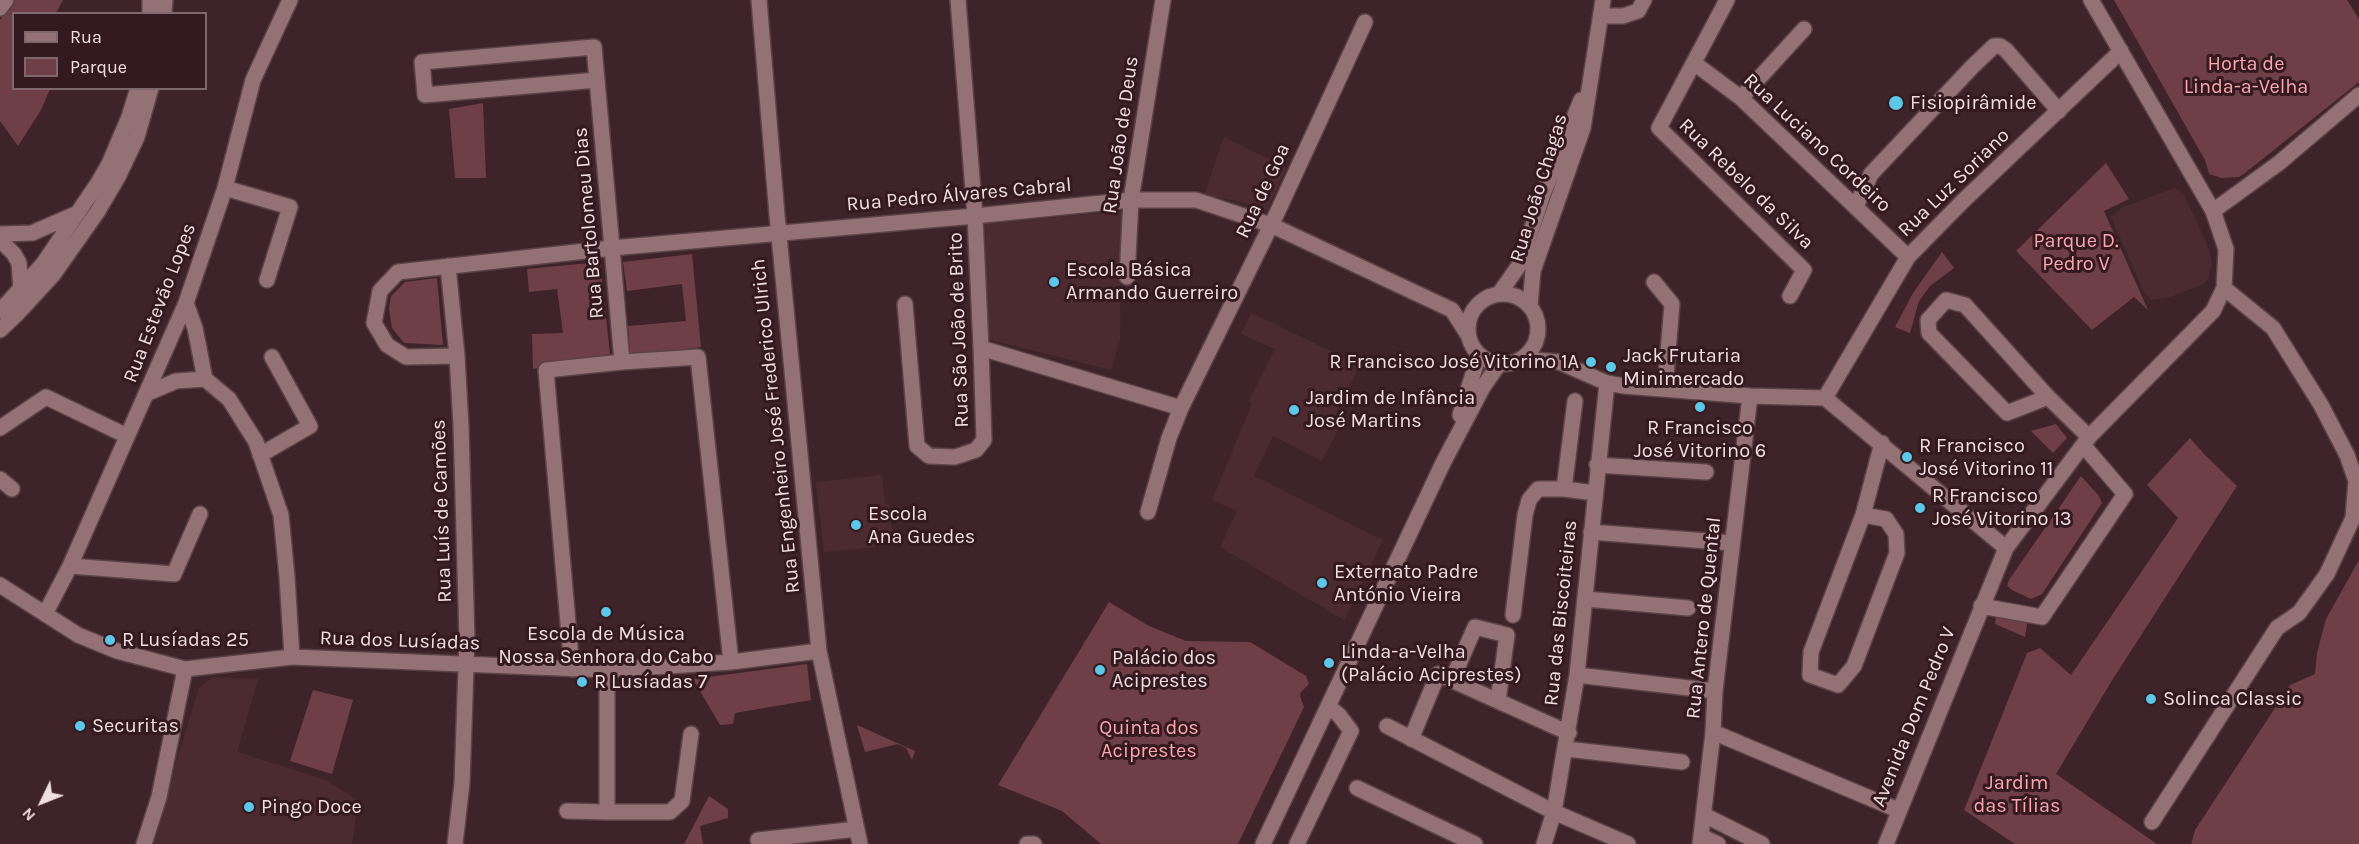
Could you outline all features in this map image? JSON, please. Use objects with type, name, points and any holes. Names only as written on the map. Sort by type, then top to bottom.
[{"type":"street","points":[[0,8],[6,0]]},
{"type":"street","name":"Rua Estevão Lopes","points":[[45,614],[70,566],[186,303],[225,188],[253,80],[290,0]]},
{"type":"street","name":"Rua Engenheiro José Frederico Ulrich","points":[[759,0],[778,232],[819,651],[858,836]]},
{"type":"street","name":"Rua São João de Brito","points":[[905,304],[917,446],[929,456],[955,457],[976,450],[984,440],[981,348],[975,216],[958,0]]},
{"type":"street","name":"Rua João de Deus","points":[[1128,277],[1131,200],[1163,0]]},
{"type":"street","name":"Rua João Chagas","points":[[1530,306],[1533,271],[1583,128],[1588,83],[1602,16],[1603,0]]},
{"type":"street","points":[[1602,16],[1623,16],[1638,10],[1644,0]]},
{"type":"street","name":"Rua Rebelo da Silva","points":[[1727,0],[1659,128],[1804,270],[1790,296]]},
{"type":"street","points":[[2091,0],[2213,211],[2226,249],[2224,288],[2273,328],[2320,405],[2347,455],[2356,481],[2353,518],[2327,574],[2299,613],[2277,628],[2152,822]]},
{"type":"street","name":"Rua de Goa","points":[[1148,513],[1169,438],[1181,408],[1271,225],[1365,22]]},
{"type":"street","points":[[1741,98],[1804,28]]},
{"type":"street","points":[[1856,206],[1871,174],[1994,46],[2000,46],[2006,50],[2059,111]]},
{"type":"street","name":"Rua Bartolomeu Dias","points":[[597,80],[425,95],[422,62],[594,47],[597,80],[612,248],[622,362]]},
{"type":"street","name":"Rua Luz Soriano","points":[[1825,398],[1908,256],[2121,51]]},
{"type":"street","name":"Rua Luciano Cordeiro","points":[[1694,63],[1741,98],[1908,256]]},
{"type":"street","name":"Rua João Chagas","points":[[1499,294],[1520,264],[1554,165],[1588,83]]},
{"type":"street","points":[[0,311],[43,264],[80,211],[109,164],[137,90]]},
{"type":"street","points":[[0,330],[53,275],[98,211],[118,177],[136,136],[150,90]]},
{"type":"street","points":[[2213,211],[2279,163],[2359,95]]},
{"type":"street","points":[[225,188],[290,207],[267,280]]},
{"type":"street","name":"Rua Pedro Álvares Cabral","points":[[448,266],[612,248],[1131,200],[1196,200],[1271,225],[1452,310]]},
{"type":"street","points":[[0,234],[32,233],[80,211]]},
{"type":"street","points":[[0,240],[14,254],[19,264],[21,290]]},
{"type":"street","points":[[448,266],[398,272],[380,291],[374,323],[387,345],[406,357],[457,356]]},
{"type":"street","name":"Rua Luís de Camões","points":[[448,266],[457,356],[464,545],[465,663],[462,783],[455,844]]},
{"type":"street","points":[[1654,282],[1672,304],[1665,388]]},
{"type":"street","name":"Avenida Dom Pedro V","points":[[1886,844],[2006,548],[2086,441],[2213,311],[2224,288]]},
{"type":"street","points":[[1499,294],[1510,294],[1521,298],[1536,316],[1537,340],[1531,351],[1511,363],[1500,364],[1479,355],[1452,310],[1479,303],[1499,294]]},
{"type":"street","points":[[1981,606],[2042,617],[2125,494],[2086,441],[2048,398],[1965,305],[1946,300],[1928,320],[1929,333],[2007,413],[2048,398]]},
{"type":"street","points":[[186,303],[195,328],[205,379],[229,399],[256,442],[281,515],[292,657]]},
{"type":"street","points":[[1468,335],[1468,323],[1479,303]]},
{"type":"street","points":[[1537,340],[1559,362]]},
{"type":"street","points":[[981,348],[1181,408]]},
{"type":"street","points":[[1443,463],[1479,355]]},
{"type":"street","points":[[260,454],[310,426],[272,357]]},
{"type":"street","points":[[572,669],[546,370],[698,357],[731,662]]},
{"type":"street","points":[[1522,358],[1559,362],[1606,383],[1750,396],[1825,398],[2006,548]]},
{"type":"street","points":[[1263,844],[1443,463],[1483,387],[1500,364]]},
{"type":"street","points":[[148,393],[176,381],[205,379]]},
{"type":"street","name":"Rua das Biscoiteiras","points":[[1544,844],[1554,812],[1577,675],[1606,383]]},
{"type":"street","name":"Rua Antero de Quental","points":[[1701,840],[1713,732],[1715,691],[1750,396]]},
{"type":"street","points":[[0,428],[46,397],[128,436]]},
{"type":"street","points":[[1564,489],[1575,401]]},
{"type":"street","points":[[1863,515],[1886,519],[1896,534],[1897,553],[1854,666],[1838,685],[1810,675],[1811,652],[1863,515],[1882,443]]},
{"type":"street","points":[[1597,465],[1706,472]]},
{"type":"street","points":[[0,479],[12,489]]},
{"type":"street","points":[[1512,615],[1529,500],[1538,489],[1564,489],[1595,493]]},
{"type":"street","points":[[70,566],[174,574],[200,514]]},
{"type":"street","points":[[1591,532],[1732,543]]},
{"type":"street","name":"Rua dos Lusíadas","points":[[0,585],[78,635],[117,651],[185,669],[292,657],[339,661],[465,663],[607,670],[731,662],[819,651]]},
{"type":"street","points":[[1586,599],[1688,608]]},
{"type":"street","points":[[1411,739],[1475,627],[1507,635],[1498,701]]},
{"type":"street","points":[[144,844],[159,796],[185,669]]},
{"type":"street","points":[[607,670],[607,812]]},
{"type":"street","points":[[1577,675],[1715,691]]},
{"type":"street","points":[[1445,677],[1569,733]]},
{"type":"street","points":[[1297,844],[1351,731],[1339,715],[1328,706]]},
{"type":"street","points":[[1387,726],[1554,812],[1628,844]]},
{"type":"street","points":[[1713,732],[1898,810]]},
{"type":"street","points":[[567,811],[670,812],[682,801],[691,734]]},
{"type":"street","points":[[1566,749],[1682,762]]},
{"type":"street","points":[[1357,788],[1475,844]]},
{"type":"street","points":[[1704,815],[1762,844]]},
{"type":"street","points":[[758,840],[858,836]]},
{"type":"street","points":[[1701,840],[1718,844]]},
{"type":"street","points":[[1027,844],[1034,844]]},
{"type":"shaded area","points":[[1224,137],[1287,168],[1267,210],[1237,201],[1204,195]]},
{"type":"shaded area","points":[[2175,188],[2184,195],[2210,252],[2212,265],[2208,279],[2203,284],[2167,298],[2151,300],[2143,290],[2111,217],[2123,207]]},
{"type":"shaded area","name":"Escola Básica Armando Guerreiro","points":[[1122,211],[1120,340],[1111,370],[987,339],[985,224]]},
{"type":"shaded area","points":[[1251,313],[1360,365],[1335,416],[1343,420],[1322,461],[1273,436],[1254,476],[1383,540],[1344,620],[1220,547],[1237,511],[1212,500],[1252,404],[1249,401],[1275,349],[1241,334]]},
{"type":"shaded area","name":"Escola Ana Guedes","points":[[882,475],[885,504],[889,504],[894,545],[824,552],[816,482]]},
{"type":"shaded area","points":[[213,677],[258,679],[237,752],[326,780],[358,800],[352,844],[151,844],[199,688]]},
{"type":"green space","points":[[14,0],[63,0],[57,12],[12,12],[12,90],[50,90],[41,110],[18,146],[0,121],[0,20]]},
{"type":"green space","name":"Horta de Linda-a-Velha","points":[[2114,0],[2347,0],[2359,19],[2359,82],[2239,177],[2222,178],[2209,174],[2205,160]]},
{"type":"green space","points":[[483,103],[486,178],[455,178],[449,109]]},
{"type":"green space","name":"Parque D. Pedro V","points":[[2106,163],[2129,199],[2104,211],[2148,310],[2134,297],[2092,330],[2016,251]]},
{"type":"green space","points":[[1942,252],[1954,268],[1930,286],[1919,301],[1910,333],[1895,327],[1913,293]]},
{"type":"green space","points":[[692,254],[701,347],[630,357],[628,326],[686,321],[682,284],[627,291],[623,262]]},
{"type":"green space","points":[[600,262],[610,354],[533,369],[532,334],[563,333],[557,289],[529,292],[527,269]]},
{"type":"green space","points":[[437,278],[443,345],[404,343],[392,328],[389,309],[391,296],[405,282]]},
{"type":"green space","points":[[2056,424],[2067,438],[2053,453],[2031,431]]},
{"type":"green space","name":"Jardim das Tílias","points":[[2190,438],[2237,486],[2111,682],[2056,774],[2157,844],[2015,844],[1964,810],[2027,653],[2040,648],[2071,675],[2178,518],[2147,485]]},
{"type":"green space","points":[[2081,476],[2099,496],[2102,503],[2042,594],[2031,599],[2012,590],[2007,586],[2009,580]]},
{"type":"green space","points":[[2359,560],[2359,844],[2191,844],[2195,830],[2290,685],[2315,674],[2317,653],[2326,619]]},
{"type":"green space","name":"Quinta dos Aciprestes","points":[[1109,602],[1149,626],[1186,641],[1250,642],[1306,676],[1309,684],[1300,696],[1304,707],[1238,844],[1101,844],[1062,811],[998,785]]},
{"type":"green space","points":[[1996,614],[2028,618],[2025,637],[1995,624]]},
{"type":"green space","points":[[807,664],[811,700],[735,713],[733,724],[720,725],[693,679]]},
{"type":"green space","points":[[313,690],[353,700],[332,774],[290,761]]},
{"type":"green space","points":[[857,725],[915,751],[912,760],[906,748],[898,744],[865,752]]},
{"type":"green space","points":[[709,796],[728,809],[728,818],[700,826],[703,844],[684,844]]},
{"type":"place","name":"Fisiopirâmide","points":[[1896,103]]},
{"type":"place","name":"Escola Básica Armando Guerreiro","points":[[1054,282]]},
{"type":"place","name":"R Francisco José Vitorino 1A","points":[[1591,362]]},
{"type":"place","name":"Jack Frutaria Minimercado","points":[[1611,367]]},
{"type":"place","name":"R Francisco José Vitorino 6","points":[[1700,407]]},
{"type":"place","name":"Jardim de Infância José Martins","points":[[1294,410]]},
{"type":"place","name":"R Francisco José Vitorino 11","points":[[1907,457]]},
{"type":"place","name":"R Francisco José Vitorino 13","points":[[1920,508]]},
{"type":"place","name":"Escola Ana Guedes","points":[[856,525]]},
{"type":"place","name":"Externato Padre António Vieira","points":[[1322,583]]},
{"type":"place","name":"Escola de Música Nossa Senhora do Cabo","points":[[606,612]]},
{"type":"place","name":"R Lusíadas 25","points":[[110,640]]},
{"type":"place","name":"Linda-a-Velha (Palácio Aciprestes)","points":[[1329,663]]},
{"type":"place","name":"Palácio dos Aciprestes","points":[[1100,670]]},
{"type":"place","name":"R Lusíadas 7","points":[[582,682]]},
{"type":"place","name":"Solinca Classic","points":[[2151,699]]},
{"type":"place","name":"Securitas","points":[[80,726]]},
{"type":"place","name":"Pingo Doce","points":[[249,807]]}]
